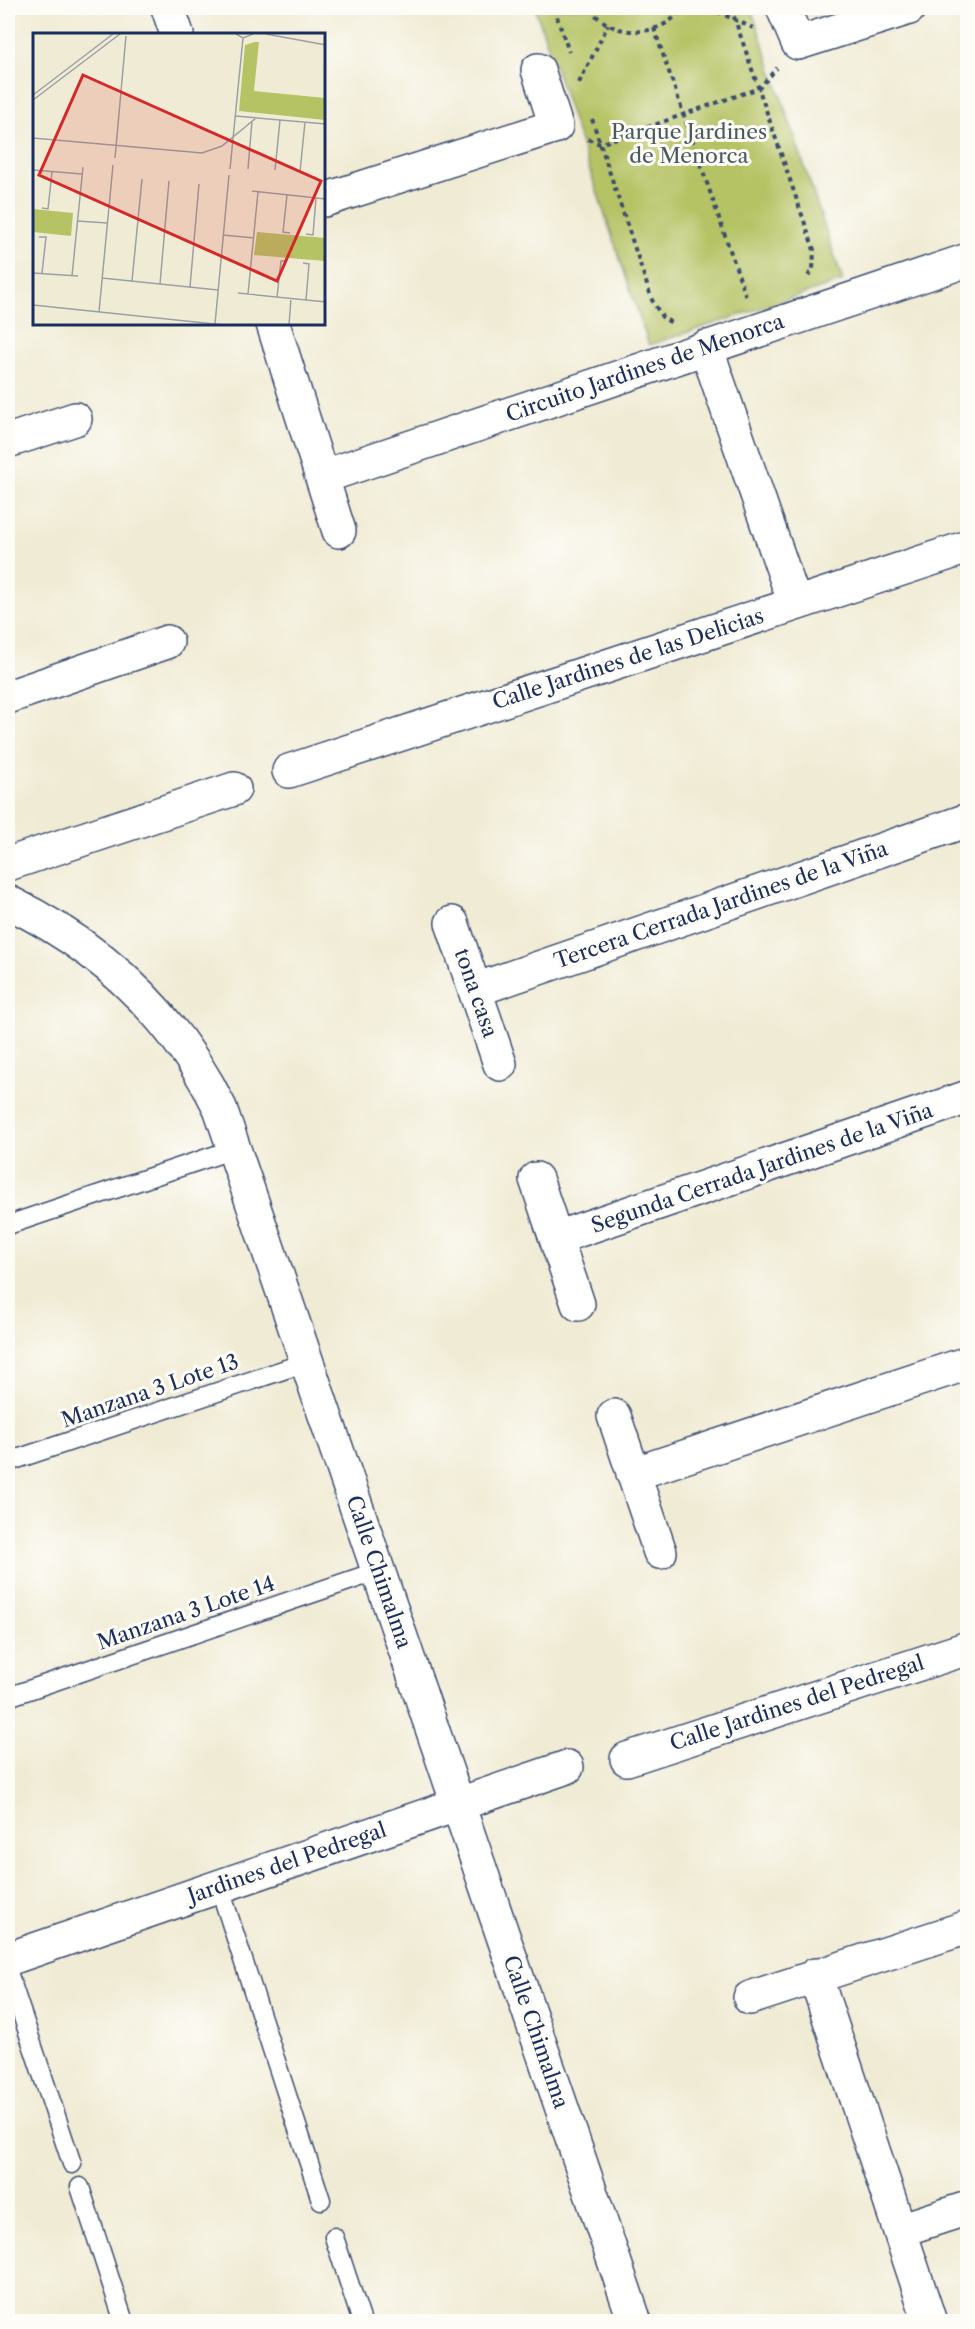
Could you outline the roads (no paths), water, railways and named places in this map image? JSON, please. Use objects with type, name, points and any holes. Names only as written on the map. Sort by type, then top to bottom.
[{"type":"street","points":[[168,8],[177,33]]},
{"type":"street","points":[[783,8],[798,43],[909,8]]},
{"type":"street","points":[[326,199],[556,126],[538,70]]},
{"type":"street","name":"Circuito Jardines de Menorca","points":[[322,477],[968,260]]},
{"type":"street","points":[[274,326],[339,531]]},
{"type":"street","points":[[706,347],[795,604]]},
{"type":"street","points":[[8,441],[75,419]]},
{"type":"street","name":"Calle Jardines de las Delicias","points":[[289,771],[968,547]]},
{"type":"street","points":[[8,697],[167,642]]},
{"type":"street","points":[[8,864],[234,789]]},
{"type":"street","name":"Tercera Cerrada Jardines de la Viña","points":[[475,990],[968,820]]},
{"type":"street","name":"Calle Chimalma","points":[[8,902],[45,920],[79,941],[116,971],[148,1002],[181,1041],[203,1074],[220,1108],[635,2322]]},
{"type":"street","name":"tona casa","points":[[452,922],[500,1064]]},
{"type":"street","name":"Segunda Cerrada Jardines de la Viña","points":[[556,1238],[968,1097]]},
{"type":"street","points":[[536,1179],[578,1304]]},
{"type":"street","points":[[633,1474],[968,1363]]},
{"type":"street","points":[[614,1416],[660,1552]]},
{"type":"street","name":"Calle Jardines del Pedregal","points":[[627,1759],[968,1648]]},
{"type":"street","name":"Jardines del Pedregal","points":[[8,1959],[567,1767]]},
{"type":"street","points":[[750,1998],[968,1927]]},
{"type":"street","points":[[815,1975],[930,2322]]},
{"type":"street","points":[[900,2230],[968,2208]]},
{"type":"lane","points":[[8,1225],[234,1149]]},
{"type":"lane","name":"Manzana 3 Lote 13","points":[[8,1462],[307,1362]]},
{"type":"lane","name":"Manzana 3 Lote 14","points":[[8,1697],[378,1571]]},
{"type":"lane","points":[[219,1886],[321,2199]]},
{"type":"lane","points":[[8,1972],[72,2164]]},
{"type":"lane","points":[[80,2187],[124,2322]]},
{"type":"lane","points":[[334,2237],[362,2322]]},
{"type":"park label","name":"Parque Jardines de Menorca","points":[[689,144]]}]
